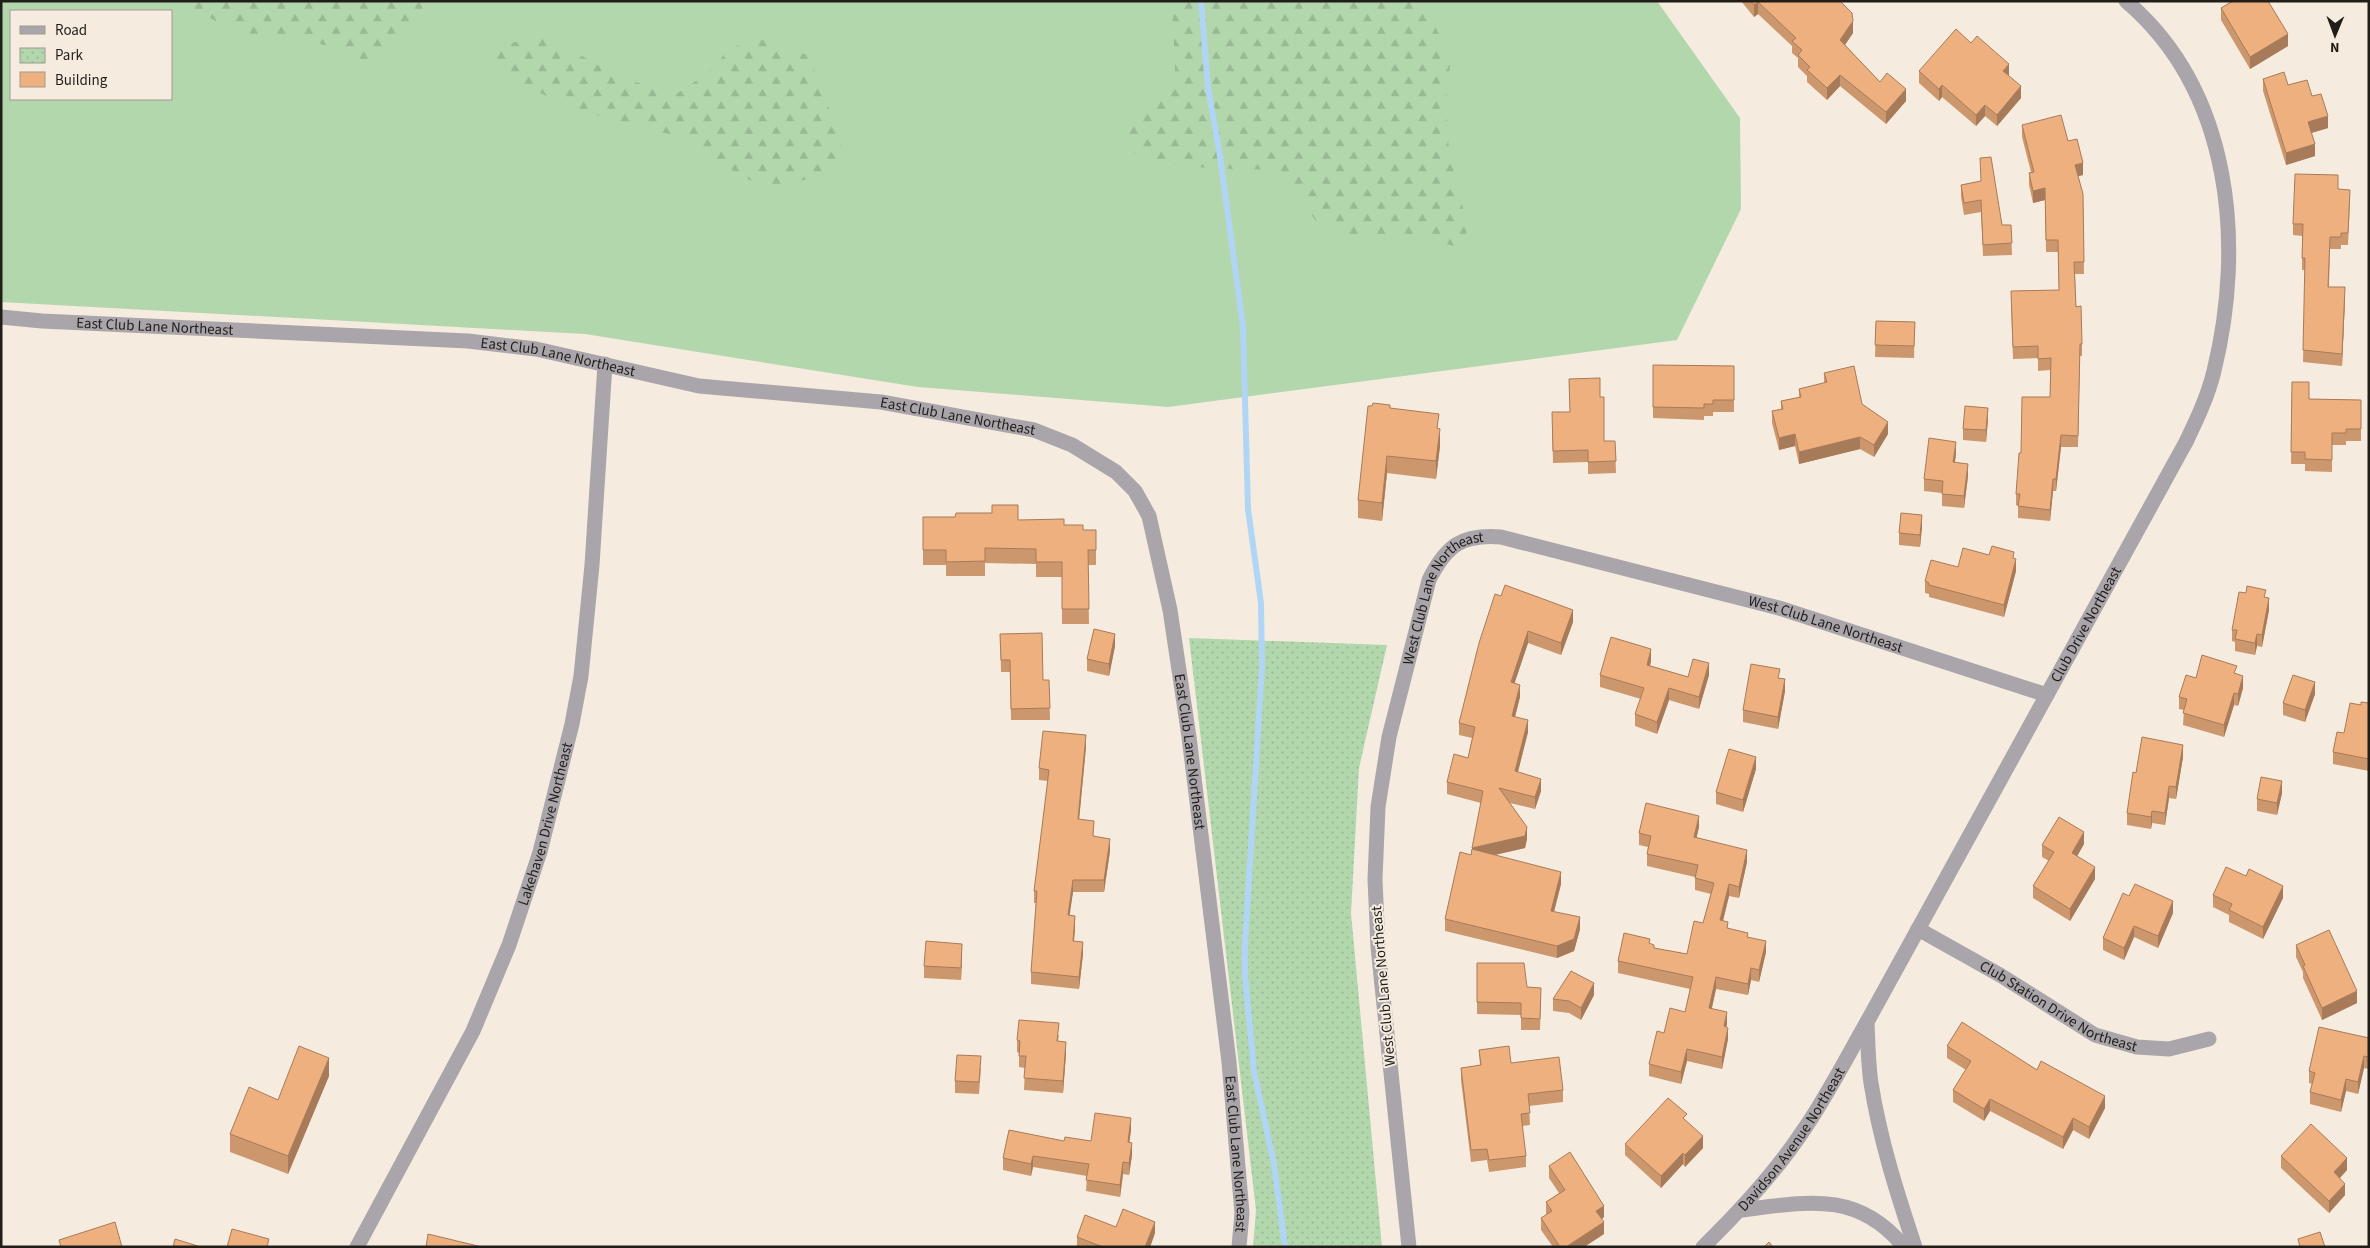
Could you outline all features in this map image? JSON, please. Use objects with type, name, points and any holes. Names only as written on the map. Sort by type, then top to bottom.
[{"type":"street","name":"Club Drive Northeast","points":[[1867,1022],[2190,433],[2202,407],[2214,372],[2226,306],[2228,217],[2222,167],[2208,119],[2191,83],[2164,40],[2142,15],[2126,1]]},
{"type":"street","name":"East Club Lane Northeast","points":[[1,317],[61,322],[468,341],[536,349],[700,386],[882,402],[1034,430],[1072,445],[1116,472],[1135,491],[1149,516],[1170,610],[1189,737],[1229,1062],[1242,1213],[1239,1247]]},
{"type":"street","name":"Lakehaven Drive Northeast","points":[[357,1247],[473,1031],[509,945],[540,852],[570,732],[581,676],[592,565],[605,364]]},
{"type":"street","name":"West Club Lane Northeast","points":[[1409,1247],[1378,948],[1375,879],[1378,807],[1389,736],[1429,580],[1440,558],[1452,547],[1467,540],[1484,536],[1510,540],[1780,608],[2047,695]]},
{"type":"street","name":"Club Station Drive Northeast","points":[[1918,929],[2000,975],[2095,1035],[2137,1047],[2168,1049],[2209,1039]]},
{"type":"street","name":"Davidson Avenue Northeast","points":[[1703,1247],[1742,1210],[1776,1169],[1806,1127],[1867,1022]]},
{"type":"street","points":[[1867,1022],[1870,1081],[1879,1131],[1915,1247]]},
{"type":"street","points":[[1742,1210],[1811,1202],[1833,1204],[1855,1210],[1875,1220],[1904,1247]]},
{"type":"green space","points":[[1,1],[1657,1],[1740,118],[1741,209],[1677,340],[1168,407],[918,387],[585,334],[1,302]]},
{"type":"green space","points":[[182,1],[429,1],[432,4],[392,51],[374,67],[337,48],[281,35],[236,33]]},
{"type":"green space","points":[[1172,1],[1422,1],[1451,57],[1446,102],[1449,152],[1465,216],[1467,238],[1458,247],[1426,239],[1371,240],[1337,233],[1315,220],[1293,186],[1275,170],[1223,169],[1180,165],[1145,158],[1133,152],[1123,140],[1175,70]]},
{"type":"green space","points":[[546,35],[615,75],[675,95],[715,68],[728,48],[764,39],[807,55],[819,80],[843,148],[829,174],[766,189],[676,136],[581,111],[506,78],[490,60],[503,45]]},
{"type":"green space","points":[[1189,638],[1387,645],[1359,768],[1351,913],[1382,1247],[1253,1247],[1256,1210]]},
{"type":"building","points":[[1751,1],[1840,1],[1852,13],[1853,21],[1840,40],[1880,82],[1887,73],[1906,89],[1886,112],[1840,75],[1827,88],[1807,70],[1810,67],[1798,55],[1802,50],[1792,41],[1796,38],[1758,2],[1754,5]]},
{"type":"building","points":[[2233,1],[2268,1],[2288,34],[2250,57],[2221,8]]},
{"type":"building","points":[[1956,29],[1971,43],[1977,36],[2009,64],[2003,71],[2021,86],[1997,115],[1985,105],[1976,115],[1942,85],[1939,89],[1919,71]]},
{"type":"building","points":[[2284,72],[2288,85],[2307,80],[2312,96],[2321,94],[2328,116],[2308,122],[2315,144],[2286,153],[2263,79]]},
{"type":"building","points":[[2061,115],[2068,141],[2077,139],[2083,163],[2075,165],[2083,194],[2084,262],[2074,262],[2076,307],[2081,306],[2082,344],[2080,344],[2078,436],[2061,435],[2056,479],[2053,479],[2050,510],[2018,506],[2020,494],[2016,494],[2019,453],[2021,453],[2022,397],[2050,397],[2051,358],[2038,359],[2038,346],[2013,347],[2011,291],[2059,290],[2058,240],[2046,240],[2045,188],[2033,191],[2029,173],[2034,172],[2022,125]]},
{"type":"building","points":[[1991,157],[2002,225],[2011,225],[2012,243],[1983,245],[1981,200],[1964,203],[1961,185],[1981,181],[1980,158]]},
{"type":"building","points":[[2295,174],[2338,175],[2338,189],[2350,190],[2348,233],[2341,233],[2341,237],[2330,237],[2328,287],[2345,287],[2342,354],[2303,350],[2305,258],[2302,258],[2303,224],[2293,224]]},
{"type":"building","points":[[1876,321],[1915,322],[1914,346],[1875,345]]},
{"type":"building","points":[[1653,365],[1734,366],[1734,400],[1713,400],[1713,404],[1704,404],[1704,408],[1653,407]]},
{"type":"building","points":[[1854,366],[1862,404],[1888,422],[1874,445],[1860,437],[1799,452],[1795,434],[1779,438],[1772,411],[1783,409],[1781,401],[1801,397],[1799,389],[1827,382],[1824,373]]},
{"type":"building","points":[[1600,378],[1600,397],[1604,397],[1604,441],[1615,441],[1616,461],[1588,462],[1588,450],[1553,451],[1552,412],[1570,412],[1569,379]]},
{"type":"building","points":[[2292,382],[2309,382],[2309,399],[2361,400],[2361,429],[2346,429],[2346,433],[2332,433],[2332,460],[2305,459],[2305,452],[2291,452]]},
{"type":"building","points":[[1373,403],[1390,405],[1390,408],[1439,414],[1437,428],[1440,429],[1436,461],[1387,456],[1382,503],[1358,500],[1368,406],[1372,406]]},
{"type":"building","points":[[1965,406],[1988,408],[1986,430],[1963,429]]},
{"type":"building","points":[[1929,438],[1956,442],[1953,462],[1968,464],[1964,496],[1942,494],[1943,481],[1924,479]]},
{"type":"building","points":[[992,505],[1018,505],[1018,520],[1064,519],[1064,525],[1083,525],[1083,530],[1096,530],[1096,550],[1088,550],[1089,609],[1062,609],[1062,562],[1036,562],[1036,549],[985,548],[985,561],[946,562],[946,550],[923,550],[923,517],[955,517],[956,513],[992,513]]},
{"type":"building","points":[[1901,513],[1922,515],[1920,535],[1899,533]]},
{"type":"building","points":[[1992,546],[2014,552],[2013,558],[2016,559],[2004,605],[1929,585],[1925,581],[1931,560],[1958,567],[1963,548],[1989,555]]},
{"type":"building","points":[[1505,585],[1573,610],[1561,643],[1528,631],[1511,682],[1520,685],[1512,716],[1528,720],[1515,771],[1541,779],[1535,797],[1499,788],[1527,827],[1525,836],[1472,848],[1483,791],[1447,782],[1454,754],[1468,758],[1475,727],[1459,723],[1479,643],[1495,594],[1501,596]]},
{"type":"building","points":[[2247,586],[2266,590],[2264,597],[2269,598],[2262,635],[2257,634],[2255,643],[2235,639],[2237,630],[2232,630],[2239,592],[2246,593]]},
{"type":"building","points":[[1094,629],[1115,634],[1109,664],[1087,659]]},
{"type":"building","points":[[1042,633],[1043,680],[1049,680],[1050,708],[1011,709],[1010,660],[1001,660],[1000,634]]},
{"type":"building","points":[[1611,637],[1651,649],[1647,665],[1688,677],[1693,659],[1709,663],[1699,697],[1669,688],[1657,722],[1635,714],[1644,688],[1600,675]]},
{"type":"building","points":[[2202,655],[2237,666],[2234,673],[2243,676],[2238,694],[2234,693],[2224,725],[2183,713],[2187,699],[2179,697],[2186,675],[2196,678]]},
{"type":"building","points":[[1751,664],[1780,669],[1778,678],[1785,679],[1778,717],[1743,710]]},
{"type":"building","points":[[2293,675],[2315,682],[2305,710],[2283,703]]},
{"type":"building","points":[[2361,702],[2369,703],[2369,759],[2333,752],[2337,732],[2344,733],[2350,703],[2361,705]]},
{"type":"building","points":[[1043,731],[1086,735],[1078,819],[1094,821],[1093,836],[1110,839],[1104,880],[1073,880],[1068,915],[1075,916],[1073,941],[1083,942],[1079,977],[1031,972],[1037,891],[1034,891],[1049,770],[1039,768]]},
{"type":"building","points":[[2142,737],[2183,745],[2176,787],[2169,786],[2165,813],[2152,811],[2151,817],[2127,813],[2133,772],[2136,773]]},
{"type":"building","points":[[1729,749],[1756,757],[1743,800],[1716,792]]},
{"type":"building","points":[[2261,777],[2282,781],[2277,803],[2257,799]]},
{"type":"building","points":[[1646,803],[1699,816],[1694,837],[1747,850],[1739,887],[1729,884],[1720,920],[1728,922],[1727,928],[1748,933],[1747,937],[1766,941],[1759,970],[1751,968],[1748,984],[1716,977],[1709,1008],[1727,1012],[1724,1026],[1728,1028],[1722,1057],[1687,1049],[1681,1072],[1649,1064],[1657,1031],[1664,1033],[1670,1008],[1685,1012],[1693,977],[1618,961],[1624,933],[1650,939],[1649,943],[1654,945],[1654,948],[1687,954],[1694,921],[1703,923],[1714,883],[1695,878],[1698,865],[1647,854],[1651,836],[1639,833]]},
{"type":"building","points":[[2059,817],[2084,832],[2072,853],[2095,867],[2070,909],[2033,886],[2054,852],[2042,845]]},
{"type":"building","points":[[1472,849],[1561,872],[1551,911],[1580,917],[1574,939],[1557,946],[1445,919],[1460,852],[1471,855]]},
{"type":"building","points":[[2226,867],[2246,876],[2249,869],[2283,886],[2263,927],[2229,910],[2232,904],[2213,895]]},
{"type":"building","points":[[2135,884],[2173,901],[2158,936],[2134,926],[2124,948],[2103,938],[2123,893],[2129,896]]},
{"type":"building","points":[[2329,930],[2357,991],[2322,1008],[2303,966],[2305,965],[2296,945]]},
{"type":"building","points":[[926,941],[962,944],[961,968],[924,966]]},
{"type":"building","points":[[1477,963],[1524,963],[1527,987],[1541,988],[1540,1019],[1521,1018],[1521,1003],[1477,1002]]},
{"type":"building","points":[[1571,971],[1594,983],[1581,1008],[1569,1001],[1553,999]]},
{"type":"building","points":[[1019,1020],[1059,1023],[1057,1041],[1066,1042],[1063,1081],[1024,1078],[1026,1056],[1019,1056],[1020,1041],[1017,1040]]},
{"type":"building","points":[[1962,1022],[2037,1070],[2041,1061],[2105,1096],[2089,1127],[2073,1118],[2063,1137],[1990,1099],[1984,1109],[1953,1090],[1971,1061],[1947,1046]]},
{"type":"building","points":[[2319,1027],[2369,1038],[2369,1057],[2364,1056],[2358,1082],[2346,1079],[2341,1100],[2310,1092],[2315,1073],[2309,1071]]},
{"type":"building","points":[[299,1046],[329,1058],[288,1156],[230,1134],[249,1087],[278,1100]]},
{"type":"building","points":[[1509,1046],[1511,1063],[1559,1057],[1563,1090],[1528,1094],[1530,1113],[1521,1114],[1526,1156],[1489,1160],[1487,1149],[1471,1150],[1461,1068],[1481,1065],[1479,1050]]},
{"type":"building","points":[[957,1055],[981,1056],[979,1082],[955,1081]]},
{"type":"building","points":[[1668,1098],[1687,1114],[1683,1118],[1703,1136],[1661,1176],[1625,1144]]},
{"type":"building","points":[[1095,1113],[1131,1118],[1128,1142],[1132,1143],[1129,1163],[1123,1162],[1120,1185],[1086,1180],[1089,1164],[1033,1156],[1031,1164],[1003,1158],[1009,1130],[1064,1141],[1065,1137],[1091,1141]]},
{"type":"building","points":[[2311,1124],[2347,1158],[2334,1172],[2345,1184],[2329,1201],[2281,1156]]},
{"type":"building","points":[[1570,1152],[1604,1206],[1596,1211],[1604,1222],[1566,1247],[1560,1247],[1541,1218],[1552,1211],[1546,1202],[1565,1190],[1549,1166]]},
{"type":"building","points":[[1123,1209],[1155,1222],[1145,1247],[1103,1247],[1077,1237],[1085,1215],[1116,1227]]},
{"type":"building","points":[[115,1222],[122,1247],[61,1247],[59,1240]]},
{"type":"building","points":[[232,1229],[269,1239],[267,1247],[227,1247]]},
{"type":"building","points":[[2320,1232],[2325,1247],[2300,1247],[2298,1239]]},
{"type":"building","points":[[428,1234],[482,1247],[426,1247]]},
{"type":"building","points":[[175,1239],[201,1247],[173,1247]]},
{"type":"building","points":[[1769,1242],[1773,1247],[1764,1247]]},
{"type":"waterway","points":[[1201,1],[1208,87],[1220,156],[1243,327],[1248,509],[1261,603],[1262,667],[1245,944],[1245,976],[1254,1071],[1274,1164],[1285,1247]]}]
